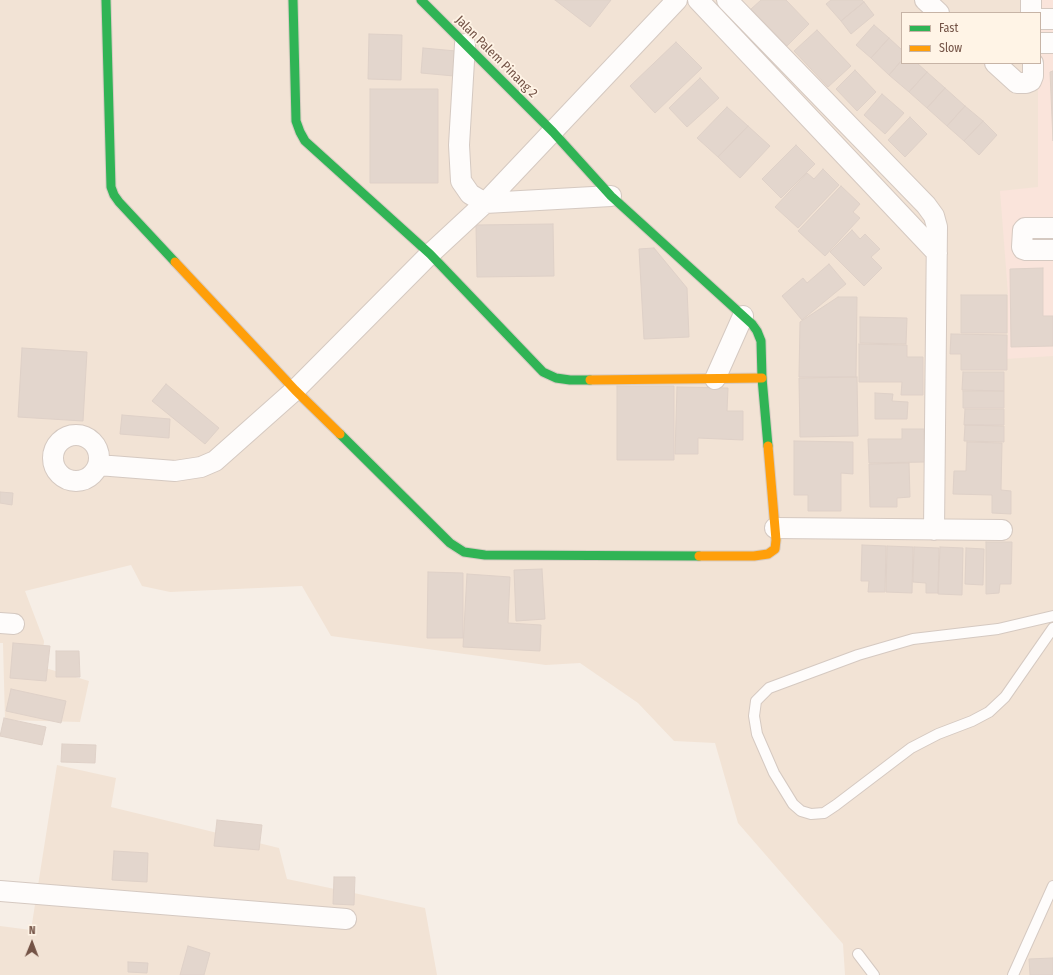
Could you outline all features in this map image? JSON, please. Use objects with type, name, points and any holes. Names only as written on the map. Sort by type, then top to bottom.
[{"type":"street","points":[[106,0],[111,187],[114,195],[295,390]]},
{"type":"street","points":[[293,0],[296,121],[305,141],[430,254],[543,372],[556,378],[570,380],[762,378]]},
{"type":"street","name":"Jalan Palem Pinang 2","points":[[295,390],[450,543],[464,552],[485,555],[754,556],[768,554],[775,549],[776,540],[762,378],[761,341],[757,331],[752,324],[611,196],[553,132],[421,0]]},
{"type":"street","points":[[98,465],[175,471],[201,467],[215,461],[295,390],[430,254],[485,203],[677,0]]},
{"type":"street","points":[[698,0],[937,253]]},
{"type":"street","points":[[727,0],[926,205],[934,216],[937,227],[934,530]]},
{"type":"street","points":[[924,0],[938,12]]},
{"type":"street","points":[[1031,0],[1031,12]]},
{"type":"street","points":[[1041,19],[1053,19]]},
{"type":"street","points":[[1041,42],[1053,42]]},
{"type":"street","points":[[466,44],[459,145],[461,181],[470,194],[485,203],[611,196]]},
{"type":"street","points":[[997,64],[1018,82],[1026,83],[1031,81],[1034,76],[1033,64]]},
{"type":"street","points":[[1053,228],[1025,228],[1023,230],[1022,247],[1026,250],[1053,250]]},
{"type":"street","points":[[715,379],[743,316]]},
{"type":"street","points":[[775,528],[1002,530]]},
{"type":"street","points":[[0,891],[346,919]]},
{"type":"lane","points":[[1053,616],[998,629],[913,639],[858,655],[769,688],[756,700],[754,716],[757,734],[774,773],[793,804],[801,811],[811,814],[824,813],[911,748],[938,734],[972,721],[989,712],[1005,697],[1053,628]]},
{"type":"lane","points":[[1013,975],[1053,886]]},
{"type":"lane","points":[[858,954],[874,975]]},
{"type":"shaded area","points":[[0,0],[1053,0],[1053,975],[845,975],[843,944],[738,823],[715,743],[674,741],[638,703],[580,663],[546,665],[331,636],[302,586],[170,592],[142,586],[131,565],[25,591],[44,641],[42,667],[89,681],[80,722],[5,720],[3,643],[0,643]]},
{"type":"shaded area","points":[[1038,0],[1053,0],[1053,356],[1005,359],[1008,343],[1008,294],[1000,191],[1038,187],[1038,64],[1041,64],[1040,12]]},
{"type":"shaded area","points":[[57,765],[116,778],[111,807],[279,848],[287,879],[425,908],[437,975],[0,975],[0,926],[31,930]]},
{"type":"building","points":[[555,0],[611,0],[590,27]]},
{"type":"building","points":[[761,0],[786,0],[809,24],[787,46],[751,9]]},
{"type":"building","points":[[831,0],[862,0],[864,2],[841,21],[826,4]]},
{"type":"building","points":[[864,2],[874,15],[851,34],[841,21]]},
{"type":"building","points":[[874,25],[889,38],[871,58],[856,45]]},
{"type":"building","points":[[817,30],[851,66],[828,87],[794,51]]},
{"type":"building","points":[[369,34],[402,35],[401,80],[368,79]]},
{"type":"building","points":[[889,38],[901,49],[901,61],[889,75],[871,58]]},
{"type":"building","points":[[676,42],[702,68],[655,113],[630,86]]},
{"type":"building","points":[[423,48],[456,51],[454,76],[421,73]]},
{"type":"building","points":[[901,61],[901,64],[918,64],[927,72],[909,92],[889,75]]},
{"type":"building","points":[[855,70],[876,92],[857,111],[836,89]]},
{"type":"building","points":[[1053,71],[1053,141],[1050,72]]},
{"type":"building","points":[[927,72],[945,88],[927,108],[909,92]]},
{"type":"building","points":[[700,78],[719,98],[687,127],[669,108]]},
{"type":"building","points":[[945,88],[965,106],[947,126],[927,108]]},
{"type":"building","points":[[370,89],[438,89],[438,183],[370,183]]},
{"type":"building","points":[[882,94],[904,113],[885,134],[864,115]]},
{"type":"building","points":[[965,106],[983,121],[964,141],[947,126]]},
{"type":"building","points":[[727,107],[748,126],[718,157],[697,138]]},
{"type":"building","points":[[910,117],[927,134],[905,157],[888,140]]},
{"type":"building","points":[[983,121],[997,135],[979,155],[964,141]]},
{"type":"building","points":[[748,126],[770,146],[740,178],[718,157]]},
{"type":"building","points":[[796,145],[815,164],[781,198],[762,179]]},
{"type":"building","points":[[823,169],[839,185],[798,228],[775,207],[807,173],[814,179]]},
{"type":"building","points":[[841,186],[860,204],[853,212],[860,218],[825,256],[798,231]]},
{"type":"building","points":[[553,224],[554,276],[477,277],[476,225]]},
{"type":"building","points":[[852,230],[860,239],[865,234],[880,249],[871,257],[882,268],[864,286],[830,252]]},
{"type":"building","points":[[654,248],[687,288],[689,337],[644,339],[639,249]]},
{"type":"building","points":[[829,264],[846,284],[802,320],[782,296],[803,278],[807,283]]},
{"type":"building","points":[[1043,268],[1043,316],[1053,316],[1053,346],[1011,347],[1010,269]]},
{"type":"building","points":[[961,295],[1007,295],[1007,333],[961,333]]},
{"type":"building","points":[[838,297],[857,297],[856,377],[799,377],[800,322]]},
{"type":"building","points":[[860,317],[907,318],[906,344],[860,343]]},
{"type":"building","points":[[951,334],[1007,335],[1007,370],[961,370],[961,354],[950,354]]},
{"type":"building","points":[[859,344],[907,345],[907,357],[923,357],[923,395],[901,395],[902,382],[859,382]]},
{"type":"building","points":[[22,348],[87,352],[83,421],[18,417]]},
{"type":"building","points":[[963,372],[1004,372],[1004,391],[962,390]]},
{"type":"building","points":[[857,377],[858,436],[800,437],[799,378]]},
{"type":"building","points":[[166,384],[219,428],[205,444],[152,401]]},
{"type":"building","points":[[617,386],[674,386],[674,460],[617,460]]},
{"type":"building","points":[[677,387],[728,388],[727,411],[743,411],[743,440],[698,438],[698,454],[675,454]]},
{"type":"building","points":[[963,391],[1004,391],[1004,408],[963,408]]},
{"type":"building","points":[[875,393],[893,394],[892,401],[908,402],[907,419],[875,419]]},
{"type":"building","points":[[965,409],[1004,409],[1004,425],[964,425]]},
{"type":"building","points":[[122,415],[170,419],[169,438],[120,434]]},
{"type":"building","points":[[965,425],[1004,426],[1004,442],[964,441]]},
{"type":"building","points":[[902,429],[924,429],[925,462],[869,463],[868,439],[902,439]]},
{"type":"building","points":[[794,441],[853,442],[853,474],[841,473],[841,511],[808,511],[808,495],[794,495]]},
{"type":"building","points":[[967,442],[1002,443],[1001,490],[1011,491],[1011,514],[992,513],[992,495],[953,494],[954,471],[966,471]]},
{"type":"building","points":[[909,463],[910,497],[897,498],[897,507],[870,507],[869,464]]},
{"type":"building","points":[[0,492],[13,493],[12,505],[0,503]]},
{"type":"building","points":[[986,542],[1012,542],[1011,584],[1000,584],[999,593],[986,594]]},
{"type":"building","points":[[862,545],[886,546],[885,592],[868,592],[869,581],[861,581]]},
{"type":"building","points":[[887,546],[913,547],[912,593],[886,592]]},
{"type":"building","points":[[914,547],[939,548],[938,593],[926,593],[926,583],[913,582]]},
{"type":"building","points":[[940,547],[963,548],[962,595],[938,594]]},
{"type":"building","points":[[966,548],[984,549],[983,585],[965,584]]},
{"type":"building","points":[[542,569],[545,619],[516,621],[514,570]]},
{"type":"building","points":[[428,572],[463,573],[463,638],[427,638]]},
{"type":"building","points":[[467,574],[510,577],[508,623],[541,625],[540,651],[463,647]]},
{"type":"building","points":[[13,643],[50,646],[46,681],[10,678]]},
{"type":"building","points":[[56,651],[79,651],[80,677],[56,677]]},
{"type":"building","points":[[11,689],[66,701],[61,723],[6,711]]},
{"type":"building","points":[[4,718],[46,727],[42,745],[0,736]]},
{"type":"building","points":[[62,744],[96,745],[95,763],[61,762]]},
{"type":"building","points":[[217,820],[262,825],[259,850],[214,846]]},
{"type":"building","points":[[114,851],[148,853],[147,882],[112,880]]},
{"type":"building","points":[[334,877],[355,877],[354,905],[333,904]]},
{"type":"building","points":[[188,946],[210,953],[204,975],[180,975]]},
{"type":"building","points":[[1053,958],[1053,975],[1030,975],[1029,959]]},
{"type":"building","points":[[128,962],[148,963],[147,973],[128,972]]},
{"type":"traffic: fast","points":[[106,0],[111,187],[119,202],[175,262]]},
{"type":"traffic: fast","points":[[293,0],[296,121],[305,141],[430,254],[543,372],[556,378],[590,380]]},
{"type":"traffic: fast","points":[[421,0],[553,132],[611,196],[752,324],[761,341],[762,378],[768,446]]},
{"type":"traffic: fast","points":[[340,434],[450,543],[464,552],[485,555],[699,556]]},
{"type":"traffic: slow","points":[[175,262],[295,390],[340,434]]},
{"type":"traffic: slow","points":[[590,380],[762,378]]},
{"type":"traffic: slow","points":[[699,556],[754,556],[768,554],[775,549],[776,540],[768,446]]}]
